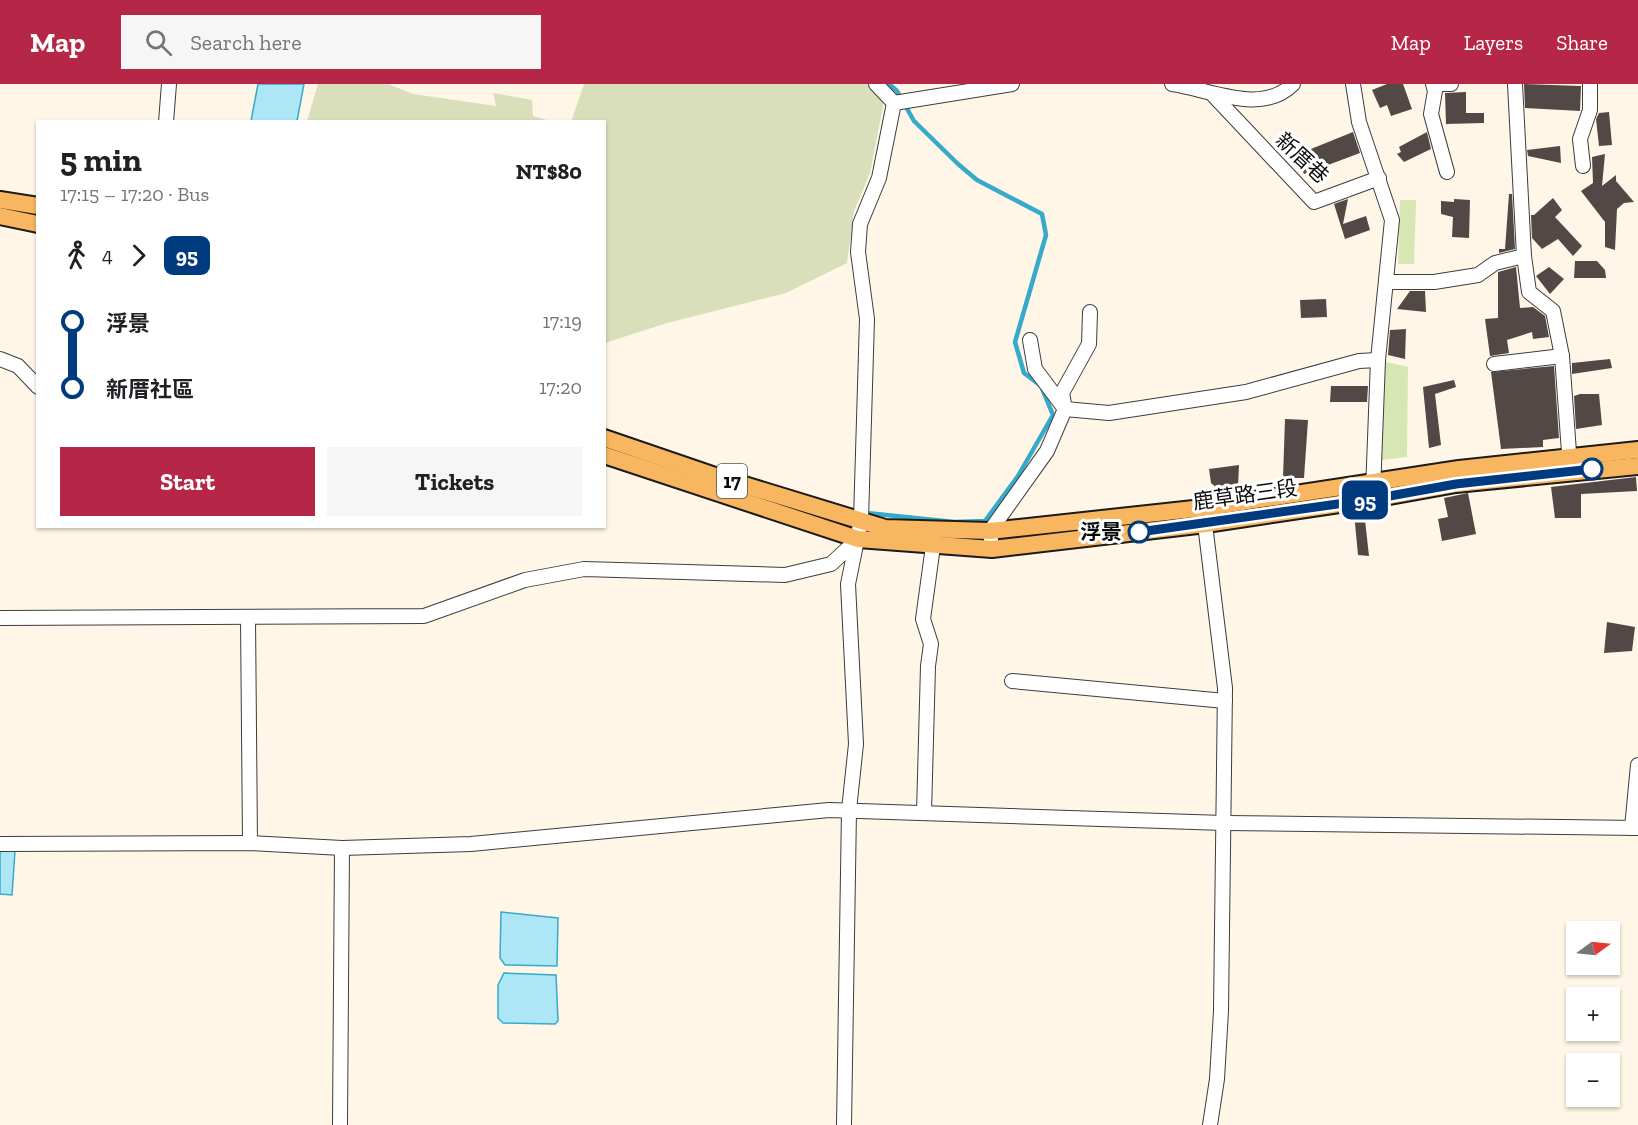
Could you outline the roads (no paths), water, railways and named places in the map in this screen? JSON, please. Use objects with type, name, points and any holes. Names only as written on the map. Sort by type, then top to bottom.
[{"type":"main road","points":[[0,200],[36,206]]},
{"type":"main road","points":[[0,216],[36,224]]},
{"type":"main road","name":"17","points":[[606,439],[718,477],[861,520]]},
{"type":"main road","name":"17","points":[[606,456],[858,539]]},
{"type":"main road","name":"鹿草路三段","points":[[858,539],[992,549],[1373,491],[1459,469],[1569,463],[1638,456]]},
{"type":"main road","name":"鹿草路三段","points":[[861,520],[885,528],[990,531],[1204,516]]},
{"type":"street","points":[[166,120],[169,84]]},
{"type":"street","points":[[876,84],[894,103]]},
{"type":"street","points":[[894,103],[1012,84]]},
{"type":"street","points":[[1172,84],[1194,86],[1214,96],[1259,99],[1282,95],[1293,84]]},
{"type":"street","points":[[1353,84],[1359,122],[1392,220],[1378,360],[1373,491]]},
{"type":"street","points":[[1433,84],[1435,91],[1431,114],[1447,172]]},
{"type":"street","points":[[1438,84],[1451,84]]},
{"type":"street","points":[[1515,84],[1524,256],[1529,292],[1553,311],[1562,357],[1569,463]]},
{"type":"street","points":[[1583,166],[1580,139],[1590,110],[1590,84]]},
{"type":"street","name":"新厝巷","points":[[1214,96],[1314,202],[1379,178]]},
{"type":"street","points":[[844,1125],[849,810],[856,744],[848,584],[861,520],[867,319],[858,252],[859,233],[869,197],[879,178],[894,103]]},
{"type":"street","points":[[1387,282],[1434,282],[1478,276],[1495,262],[1524,256]]},
{"type":"street","points":[[992,549],[990,531],[1047,451],[1065,409],[1062,393],[1089,344],[1090,312]]},
{"type":"street","points":[[1030,340],[1035,369],[1065,409],[1109,413],[1246,392],[1359,361],[1378,360]]},
{"type":"street","points":[[1494,364],[1562,357]]},
{"type":"street","points":[[0,359],[18,366],[36,385]]},
{"type":"street","points":[[1204,516],[1225,701],[1221,1011],[1217,1079],[1210,1125]]},
{"type":"street","points":[[0,618],[424,616],[525,580],[584,569],[785,575],[831,564],[858,539]]},
{"type":"street","points":[[924,813],[928,666],[931,644],[923,619],[933,546]]},
{"type":"street","points":[[248,617],[250,843]]},
{"type":"street","points":[[1012,681],[1225,701]]},
{"type":"street","points":[[0,844],[250,843],[342,848],[471,844],[829,810],[1224,823],[1635,828],[1638,765]]},
{"type":"street","points":[[340,1125],[342,848]]},
{"type":"water","points":[[258,84],[304,84],[297,120],[251,120]]},
{"type":"water","points":[[0,849],[15,851],[12,895],[0,894]]},
{"type":"water","points":[[501,912],[558,918],[557,966],[505,965],[500,958]]},
{"type":"water","points":[[504,973],[556,975],[558,1021],[555,1024],[503,1023],[498,1018],[498,985]]},
{"type":"waterway","points":[[867,513],[954,522],[985,521],[1018,476],[1053,415],[1041,386],[1024,373],[1015,342],[1046,235],[1042,214],[977,180],[958,164],[914,121],[897,91],[889,84]]},
{"type":"place","name":"浮景","points":[[1139,532]]}]
